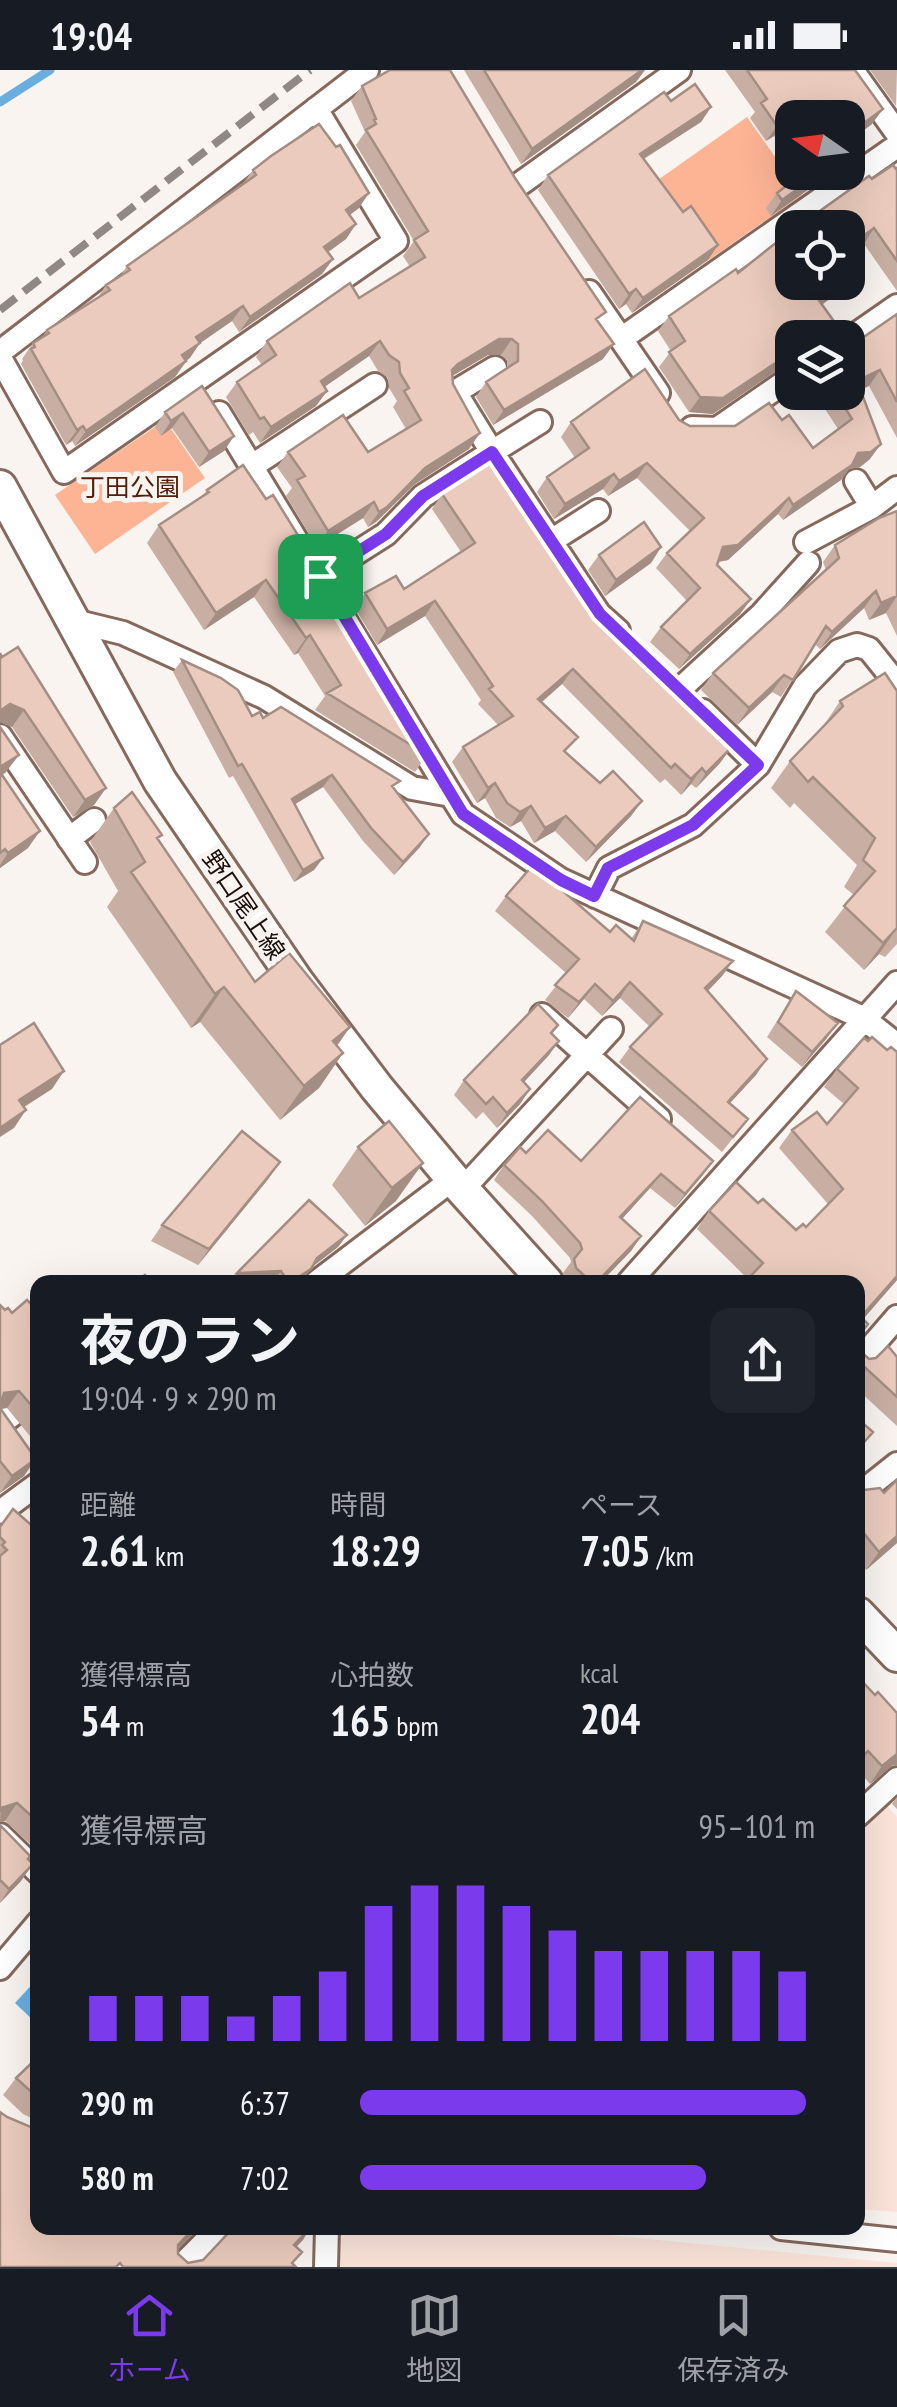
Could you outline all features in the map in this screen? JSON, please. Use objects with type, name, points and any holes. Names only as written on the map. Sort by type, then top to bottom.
[{"type":"main road","name":"野口尾上線","points":[[0,487],[160,781],[208,852],[336,1035],[458,1185],[540,1275]]},
{"type":"main road","points":[[865,1621],[897,1655]]},
{"type":"street","points":[[316,109],[396,241],[64,472],[0,355],[316,109],[367,70]]},
{"type":"street","points":[[517,186],[679,70]]},
{"type":"street","points":[[852,70],[897,133]]},
{"type":"street","points":[[621,338],[897,146]]},
{"type":"street","points":[[579,278],[681,427],[717,429],[775,389]]},
{"type":"street","points":[[865,328],[897,306]]},
{"type":"street","points":[[495,368],[455,392],[600,614],[640,652]]},
{"type":"street","points":[[198,380],[463,814],[561,880],[863,1018],[897,1045]]},
{"type":"street","points":[[252,466],[375,384]]},
{"type":"street","points":[[320,576],[386,534],[423,496],[540,422]]},
{"type":"street","points":[[856,481],[872,508]]},
{"type":"street","points":[[758,765],[674,683],[756,607],[807,552],[897,488]]},
{"type":"street","points":[[551,541],[598,511]]},
{"type":"street","points":[[74,621],[123,632],[278,706],[412,788],[451,795]]},
{"type":"street","points":[[594,896],[608,868],[693,825],[758,765],[805,686],[839,651],[857,645],[869,649],[897,684]]},
{"type":"street","points":[[0,736],[85,862]]},
{"type":"street","points":[[69,839],[94,820]]},
{"type":"street","points":[[635,1275],[719,1170],[897,983]]},
{"type":"street","points":[[542,1015],[684,1140]]},
{"type":"street","points":[[327,1275],[458,1185],[611,1028]]},
{"type":"street","points":[[865,1354],[897,1318]]},
{"type":"street","points":[[865,1489],[897,1464]]},
{"type":"street","points":[[27,1530],[3,1510],[30,1490]]},
{"type":"street","points":[[865,1809],[897,1779]]},
{"type":"street","points":[[0,1836],[30,1864]]},
{"type":"street","points":[[0,1968],[30,1932]]},
{"type":"street","points":[[180,2267],[213,2235]]},
{"type":"street","points":[[326,2267],[327,2235]]},
{"type":"street","points":[[849,2235],[897,2240]]},
{"type":"shaded area","points":[[887,1806],[897,1817],[897,2212],[865,2210],[865,1826]]},
{"type":"shaded area","points":[[338,2235],[607,2235],[897,2263],[897,2267],[336,2267]]},
{"type":"green space","points":[[747,117],[775,157],[775,190],[798,190],[802,195],[775,210],[775,214],[709,260],[655,182]]},
{"type":"green space","name":"丁田公園","points":[[165,420],[205,478],[95,554],[55,495]]},
{"type":"water","points":[[30,1987],[30,2017],[15,2003]]},
{"type":"building","points":[[390,70],[450,70],[515,178],[606,312],[596,319],[614,344],[504,410],[486,382],[518,361],[518,344],[512,339],[499,339],[458,364],[452,370],[453,384],[480,433],[425,468],[387,507],[379,512],[374,502],[328,531],[297,480],[305,476],[288,452],[343,415],[368,452],[421,420],[404,391],[409,388],[400,373],[399,362],[380,341],[321,381],[327,391],[271,427],[264,417],[260,419],[237,382],[276,355],[267,341],[350,283],[359,298],[425,257],[414,240],[428,231],[366,130],[376,124],[376,119],[362,86]]},
{"type":"building","points":[[484,70],[642,70],[532,149]]},
{"type":"building","points":[[747,70],[855,70],[883,109],[865,122],[865,100],[775,100],[775,123],[761,103],[767,99]]},
{"type":"building","points":[[695,84],[711,107],[640,154],[683,212],[691,206],[718,245],[643,298],[636,289],[629,294],[548,175],[664,92],[671,101]]},
{"type":"building","points":[[319,124],[336,147],[340,145],[369,193],[346,210],[356,224],[324,247],[333,259],[250,317],[243,306],[196,337],[200,343],[182,355],[186,361],[86,431],[83,426],[77,430],[31,349],[35,347],[33,343],[110,290],[106,285],[130,270],[127,266],[256,175],[253,170]]},
{"type":"building","points":[[893,165],[897,168],[897,261],[874,228],[865,235],[865,210],[821,210],[849,190],[865,190],[865,179],[872,179]]},
{"type":"building","points":[[781,190],[796,190],[782,200],[777,193]]},
{"type":"building","points":[[775,244],[775,300],[819,300],[833,320],[775,320],[775,363],[723,398],[700,397],[669,352],[685,341],[669,316],[736,269],[738,273]]},
{"type":"building","points":[[897,314],[897,402],[880,370],[865,377],[865,336]]},
{"type":"building","points":[[645,369],[679,420],[690,426],[735,426],[769,403],[782,420],[789,415],[813,448],[852,419],[846,410],[865,410],[865,402],[881,444],[871,452],[858,453],[852,465],[793,505],[789,498],[738,545],[723,547],[717,565],[751,599],[690,654],[661,627],[700,588],[667,553],[704,518],[647,463],[619,481],[614,474],[565,504],[547,477],[589,448],[571,422]]},
{"type":"building","points":[[202,386],[234,436],[209,452],[183,413],[171,421],[165,412]]},
{"type":"building","points":[[496,459],[546,530],[541,533],[570,576],[574,573],[591,598],[587,602],[726,730],[719,737],[731,748],[706,773],[702,768],[691,779],[675,764],[671,768],[573,669],[538,699],[578,737],[564,751],[600,783],[613,771],[642,801],[596,847],[566,816],[545,828],[531,806],[520,812],[507,803],[495,783],[488,788],[463,747],[513,716],[489,689],[493,686],[435,601],[387,629],[365,593],[396,576],[404,589],[475,543],[442,494]]},
{"type":"building","points":[[243,465],[266,499],[273,495],[304,545],[300,548],[331,602],[336,599],[363,643],[355,647],[383,693],[389,690],[427,755],[327,693],[341,685],[310,635],[306,638],[266,580],[216,613],[159,525]]},
{"type":"building","points":[[897,511],[897,596],[881,603],[876,591],[832,632],[826,626],[793,680],[784,675],[749,708],[713,673],[839,558],[835,545]]},
{"type":"building","points":[[644,522],[661,547],[616,580],[599,555]]},
{"type":"building","points":[[18,647],[106,788],[85,800],[24,710],[10,704],[0,711],[0,653],[2,657]]},
{"type":"building","points":[[182,660],[238,690],[252,716],[260,712],[263,718],[281,707],[400,781],[392,786],[429,834],[403,862],[371,828],[332,775],[292,799],[323,858],[303,870],[242,764],[238,766]]},
{"type":"building","points":[[885,673],[897,691],[897,928],[883,943],[844,906],[875,871],[863,860],[875,838],[813,777],[808,782],[790,761],[843,706],[840,701]]},
{"type":"building","points":[[0,727],[19,755],[0,767]]},
{"type":"building","points":[[0,772],[40,831],[8,853],[5,849],[0,853]]},
{"type":"building","points":[[132,792],[162,835],[157,838],[255,982],[289,953],[350,1027],[333,1041],[343,1053],[304,1086],[224,987],[215,994],[131,872],[145,862],[114,808]]},
{"type":"building","points":[[533,865],[610,932],[616,925],[634,941],[643,921],[733,961],[705,988],[767,1059],[728,1102],[748,1119],[733,1137],[630,1047],[662,1014],[630,982],[613,1001],[595,984],[579,1002],[555,985],[579,959],[506,896]]},
{"type":"building","points":[[796,991],[838,1023],[812,1052],[778,1022]]},
{"type":"building","points":[[538,1004],[558,1025],[551,1033],[559,1041],[522,1080],[530,1089],[507,1113],[493,1097],[486,1104],[464,1080]]},
{"type":"building","points":[[34,1023],[64,1071],[19,1100],[26,1110],[0,1128],[0,1045]]},
{"type":"building","points":[[872,1037],[887,1050],[891,1047],[897,1052],[897,1276],[865,1312],[865,1275],[752,1275],[763,1263],[709,1211],[736,1182],[758,1203],[763,1199],[796,1230],[803,1224],[806,1227],[843,1189],[792,1130],[817,1112],[827,1124],[858,1088],[837,1069],[864,1038],[868,1041]]},
{"type":"building","points":[[640,1097],[713,1161],[685,1194],[661,1174],[620,1217],[641,1236],[604,1275],[584,1275],[574,1259],[582,1249],[580,1243],[504,1165],[520,1147],[526,1153],[548,1130],[581,1161]]},
{"type":"building","points":[[389,1121],[423,1163],[392,1188],[358,1147]]},
{"type":"building","points":[[242,1131],[280,1162],[209,1249],[162,1225]]},
{"type":"building","points":[[309,1200],[347,1235],[302,1275],[284,1275],[281,1271],[237,1273]]},
{"type":"building","points":[[27,1300],[30,1303],[30,1404],[19,1391],[4,1393],[0,1406],[0,1305],[12,1313]]},
{"type":"building","points":[[888,1346],[897,1357],[897,1397],[865,1367],[865,1355],[876,1358]]},
{"type":"building","points":[[0,1408],[30,1450],[30,1463],[12,1476],[0,1461]]},
{"type":"building","points":[[865,1425],[873,1432],[865,1441]]},
{"type":"building","points":[[897,1480],[897,1536],[879,1552],[865,1535],[865,1490],[880,1488],[884,1493]]},
{"type":"building","points":[[13,1509],[30,1524],[30,1815],[17,1803],[1,1808],[0,1812],[0,1556],[7,1550],[2,1545],[5,1542],[0,1537],[0,1527]]},
{"type":"building","points":[[865,1684],[875,1695],[878,1692],[897,1713],[897,1754],[882,1766],[868,1751],[865,1754]]},
{"type":"building","points":[[0,1825],[30,1856],[30,1867],[9,1889],[0,1880]]},
{"type":"building","points":[[30,2065],[30,2091],[16,2078]]},
{"type":"building","points":[[0,2112],[30,2127],[30,2235],[187,2235],[178,2245],[178,2254],[188,2263],[203,2260],[226,2235],[303,2235],[294,2245],[302,2252],[292,2263],[296,2267],[123,2267],[120,2263],[116,2267],[0,2267]]},
{"type":"waterway","points":[[0,102],[50,70]]},
{"type":"railway","points":[[0,310],[310,70]]},
{"type":"route","points":[[492,452],[600,614],[758,765],[693,825],[608,868],[594,896],[561,880],[463,814],[320,576],[386,534],[423,496],[492,452]]}]
